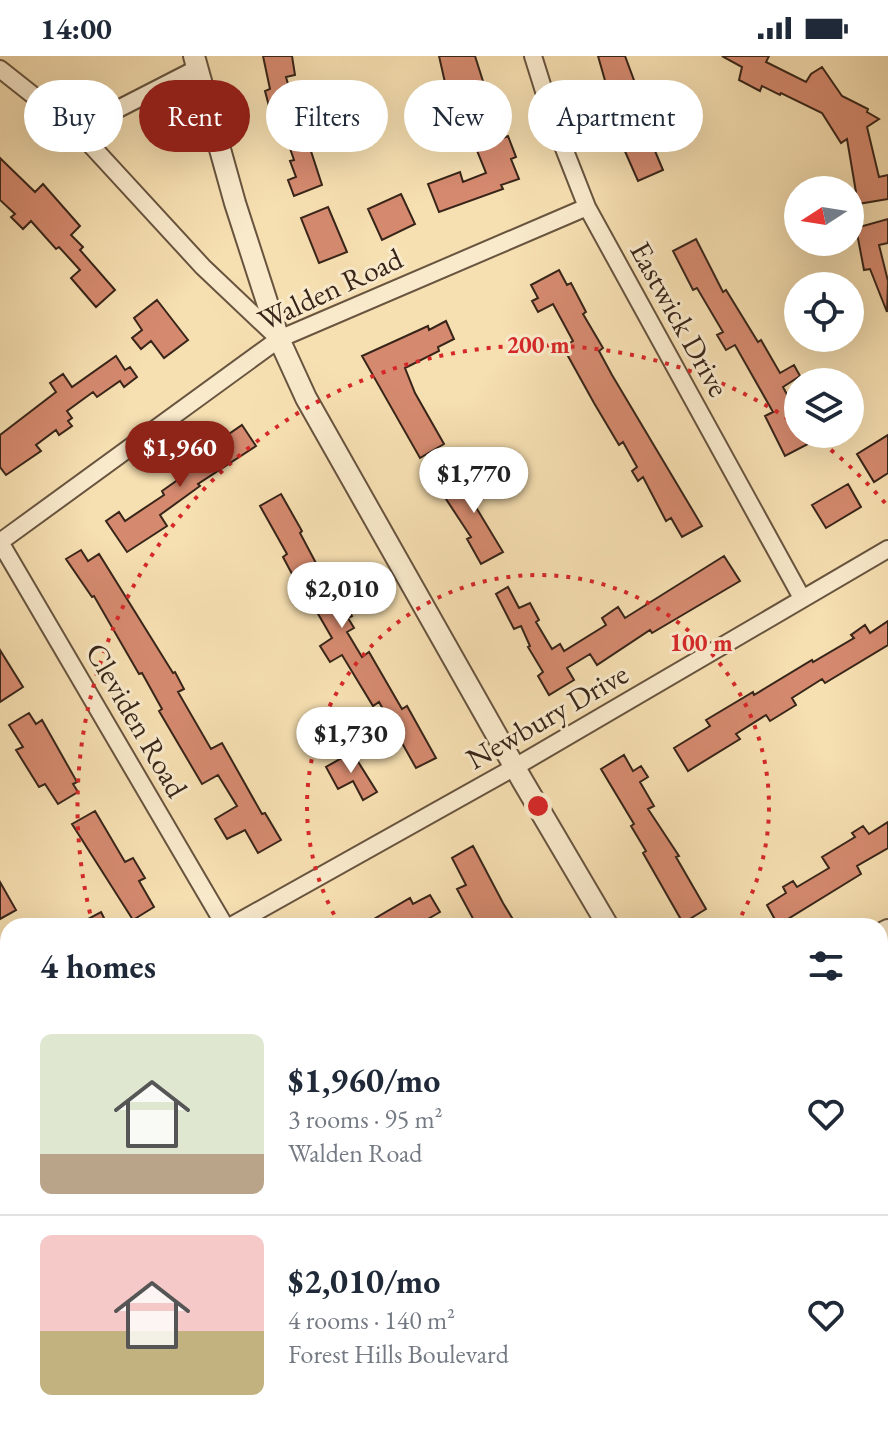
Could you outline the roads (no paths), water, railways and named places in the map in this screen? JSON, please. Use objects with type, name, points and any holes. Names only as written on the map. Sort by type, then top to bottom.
[{"type":"street","name":"Eastwick Drive","points":[[533,56],[554,123],[587,207],[802,598]]},
{"type":"street","points":[[123,104],[195,63],[235,203],[279,339],[306,398],[603,918]]},
{"type":"street","points":[[0,69],[24,88]]},
{"type":"street","points":[[97,152],[203,267],[279,339]]},
{"type":"street","name":"Walden Road","points":[[0,542],[279,339],[587,207]]},
{"type":"street","name":"Cleviden Road","points":[[0,542],[223,918]]},
{"type":"street","name":"Newbury Drive","points":[[242,918],[515,767],[888,549]]}]
